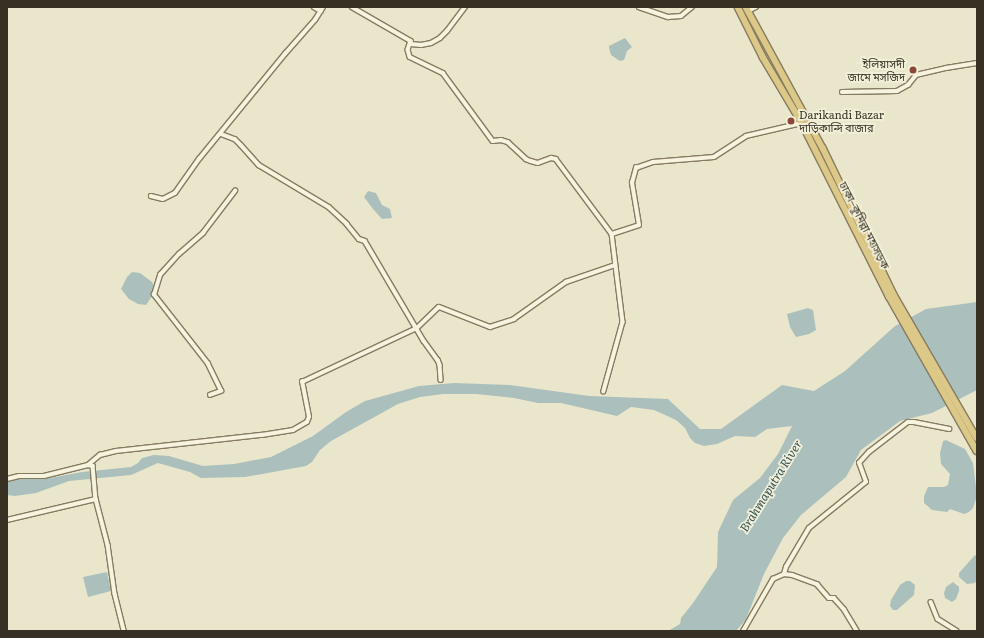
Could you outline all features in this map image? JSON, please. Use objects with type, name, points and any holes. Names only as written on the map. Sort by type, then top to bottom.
[{"type":"highway","name":"ঢাকা–কুমিল্লা মহাসড়ক","points":[[738,7],[764,57],[802,123],[892,296],[962,419],[977,451]]},
{"type":"highway","name":"ঢাকা–কুমিল্লা মহাসড়ক","points":[[747,9],[823,148],[892,296]]},
{"type":"highway","name":"ঢাকা–কুমিল্লা মহাসড়ক","points":[[962,419],[977,438]]},
{"type":"street","points":[[314,7],[320,11]]},
{"type":"street","points":[[151,196],[163,199],[175,193],[200,159],[285,54],[315,20],[323,7]]},
{"type":"street","points":[[352,7],[409,39],[411,41],[408,53],[410,57],[443,74],[493,141],[500,140],[508,142],[526,159],[531,161],[538,162],[551,158],[559,162],[612,234],[623,322],[604,391]]},
{"type":"street","points":[[411,44],[421,45],[431,43],[440,38],[448,31],[465,7]]},
{"type":"street","points":[[639,7],[668,17],[681,16],[692,7]]},
{"type":"street","points":[[747,9],[756,7]]},
{"type":"street","points":[[842,92],[896,91],[908,85],[916,74],[977,63]]},
{"type":"street","points":[[612,234],[639,225],[632,183],[636,168],[653,162],[714,157],[746,136],[802,123]]},
{"type":"street","points":[[221,134],[235,139],[241,144],[259,166],[329,207],[347,224],[359,239],[365,241],[440,365],[441,380]]},
{"type":"street","points":[[210,394],[221,391],[208,364],[154,295],[160,275],[179,254],[203,233],[235,191]]},
{"type":"street","points":[[7,479],[19,476],[57,474],[88,465],[100,455],[116,450],[262,435],[293,430],[308,422],[309,417],[302,382],[417,328],[439,307],[490,327],[514,319],[566,282],[615,266]]},
{"type":"street","points":[[784,574],[786,567],[809,528],[866,482],[858,463],[870,452],[908,422],[949,429]]},
{"type":"street","points":[[88,465],[93,466],[96,481],[96,499],[108,545],[124,631]]},
{"type":"street","points":[[7,520],[96,499]]},
{"type":"street","points":[[743,631],[773,579],[784,574],[792,574],[817,584],[829,598],[834,598],[844,609],[857,631]]},
{"type":"street","points":[[931,602],[938,619],[957,631]]},
{"type":"water","points":[[625,38],[632,47],[627,51],[624,60],[620,61],[611,55],[609,46]]},
{"type":"water","points":[[368,191],[376,193],[382,205],[390,209],[392,218],[382,219],[373,209],[364,197]]},
{"type":"water","points":[[132,272],[140,273],[152,282],[154,286],[152,296],[146,305],[138,304],[129,299],[121,289],[127,277]]},
{"type":"water","name":"Brahmaputra River","points":[[977,302],[977,390],[932,413],[900,421],[861,450],[846,477],[801,515],[783,538],[764,574],[746,619],[736,631],[668,631],[680,624],[681,618],[717,567],[718,532],[733,500],[760,478],[778,454],[792,426],[767,429],[755,437],[735,436],[717,444],[704,446],[695,443],[690,438],[685,428],[676,420],[654,410],[631,407],[617,416],[561,403],[538,403],[514,398],[476,394],[443,394],[420,397],[398,404],[331,441],[320,450],[312,462],[306,466],[245,477],[201,478],[190,472],[158,463],[131,475],[69,481],[36,493],[15,496],[7,495],[8,480],[18,478],[50,478],[82,472],[131,467],[138,463],[142,458],[154,455],[169,456],[203,466],[234,464],[271,457],[313,436],[346,412],[365,401],[419,386],[454,383],[510,385],[589,396],[668,399],[700,429],[721,429],[782,385],[814,391],[845,371],[895,326],[926,309]]},
{"type":"water","points":[[808,308],[813,310],[816,330],[809,334],[796,337],[790,327],[787,314]]},
{"type":"water","points":[[946,440],[965,449],[973,463],[977,496],[973,508],[964,514],[950,509],[947,512],[932,510],[924,503],[924,496],[928,487],[944,487],[948,485],[950,474],[941,464],[940,453],[943,441]]},
{"type":"water","points":[[975,555],[977,556],[977,579],[975,583],[967,584],[959,577],[959,573]]},
{"type":"water","points":[[107,572],[111,591],[88,597],[83,577]]},
{"type":"water","points":[[906,581],[910,581],[915,585],[914,595],[897,610],[893,610],[890,606],[891,600],[900,585]]},
{"type":"water","points":[[953,582],[959,587],[959,591],[956,599],[952,602],[945,598],[944,593],[946,587]]},
{"type":"place","name":"ইলিয়াসদী জামে মসজিদ","points":[[913,70]]},
{"type":"place","name":"Darikandi Bazar দাড়িকান্দি বাজার","points":[[791,121]]}]
